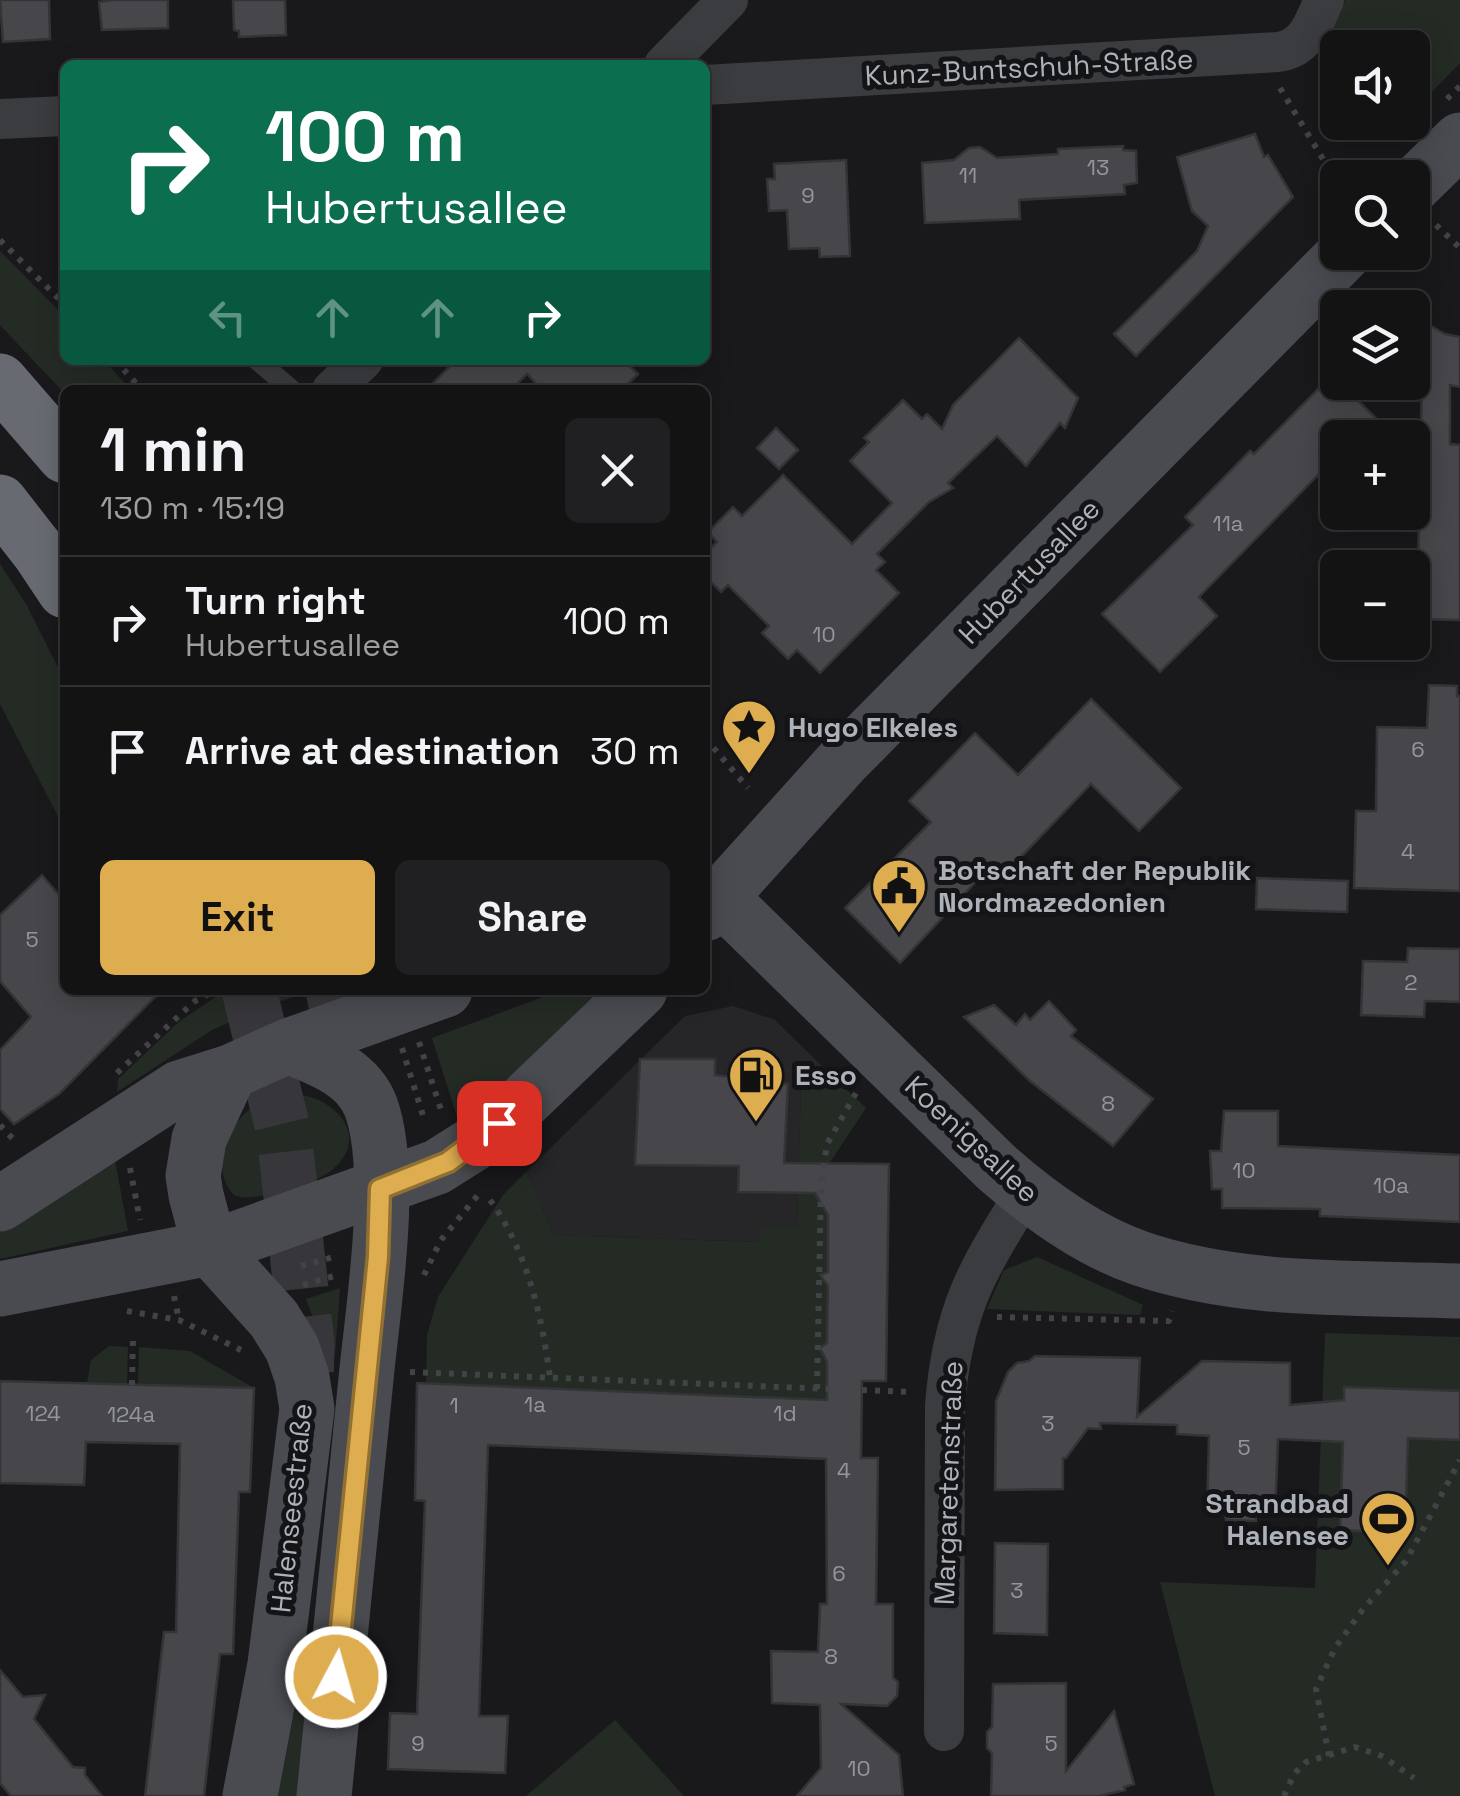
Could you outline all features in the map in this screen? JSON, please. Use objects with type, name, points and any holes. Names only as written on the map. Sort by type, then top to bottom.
[{"type":"highway","points":[[0,381],[60,450]]},
{"type":"highway","points":[[0,502],[60,583]]},
{"type":"main road","points":[[1430,195],[1460,140]]},
{"type":"main road","name":"Hubertusallee","points":[[710,902],[842,762],[1328,270]]},
{"type":"main road","name":"Koenigsallee","points":[[710,902],[1026,1193],[1088,1234],[1137,1258],[1202,1275],[1283,1285],[1460,1291]]},
{"type":"main road","points":[[0,1204],[179,1088],[431,995]]},
{"type":"main road","points":[[0,1289],[210,1248],[437,1167],[475,1143],[522,1103],[635,995]]},
{"type":"main road","points":[[288,1046],[324,1060],[355,1081],[370,1103],[380,1149],[378,1257],[324,1796]]},
{"type":"main road","points":[[210,1248],[196,1195],[194,1157],[208,1116],[230,1072]]},
{"type":"main road","name":"Halenseestraße","points":[[210,1248],[274,1319],[292,1348],[302,1378],[306,1409],[274,1664],[250,1796]]},
{"type":"street","points":[[669,60],[728,0]]},
{"type":"street","name":"Kunz-Buntschuh-Straße","points":[[710,86],[1278,52],[1295,48],[1307,37],[1324,0]]},
{"type":"street","points":[[0,119],[60,116]]},
{"type":"street","points":[[337,385],[357,365]]},
{"type":"street","name":"Margaretenstraße","points":[[944,1732],[948,1360],[961,1309],[990,1248],[1026,1193]]},
{"type":"lane","points":[[262,365],[286,385]]},
{"type":"path","points":[[1278,77],[1279,86],[1324,160]]},
{"type":"path","points":[[1430,213],[1460,248]]},
{"type":"path","points":[[0,240],[60,301]]},
{"type":"path","points":[[120,365],[138,385]]},
{"type":"path","points":[[710,744],[748,788]]},
{"type":"path","points":[[106,1084],[164,1027],[207,995]]},
{"type":"path","points":[[419,1040],[446,1126]]},
{"type":"path","points":[[816,1389],[821,1185],[827,1144],[856,1092]]},
{"type":"path","points":[[0,1125],[16,1142]]},
{"type":"path","points":[[126,1152],[142,1228]]},
{"type":"path","points":[[490,1200],[511,1229],[535,1301],[550,1378]]},
{"type":"path","points":[[428,1265],[441,1240],[468,1206]]},
{"type":"path","points":[[298,1267],[346,1253]]},
{"type":"path","points":[[293,1288],[345,1274]]},
{"type":"path","points":[[176,1304],[179,1320],[198,1328],[213,1320]]},
{"type":"path","points":[[987,1317],[1169,1321],[1173,1310]]},
{"type":"path","points":[[132,1385],[133,1336]]},
{"type":"path","points":[[410,1372],[830,1390]]},
{"type":"path","points":[[862,1390],[924,1392]]},
{"type":"path","points":[[1328,1756],[1316,1689],[1334,1648],[1406,1561],[1460,1460]]},
{"type":"path","points":[[1284,1796],[1294,1774],[1306,1762],[1356,1748],[1370,1749],[1414,1778]]},
{"type":"shaded area","points":[[1345,0],[1460,0],[1460,63],[1430,94],[1430,30],[1330,30]]},
{"type":"shaded area","points":[[0,251],[60,312],[60,365],[108,365],[126,385],[60,385],[60,389],[0,325]]},
{"type":"shaded area","points":[[0,564],[26,604],[60,671],[60,820],[0,704]]},
{"type":"shaded area","points":[[219,995],[300,995],[212,1030],[117,1092],[118,1079],[180,1021]]},
{"type":"shaded area","points":[[548,995],[603,995],[527,1066],[457,1117],[432,1038]]},
{"type":"shaded area","points":[[733,1006],[775,1020],[828,1072],[801,1084],[797,1228],[761,1242],[553,1235],[527,1171],[685,1016]]},
{"type":"shaded area","points":[[828,1072],[866,1108],[829,1164],[828,1272],[821,1276],[828,1286],[827,1343],[820,1348],[827,1362],[830,1400],[426,1384],[427,1335],[438,1297],[503,1195],[527,1171],[553,1235],[760,1242],[761,1226],[797,1227],[801,1084]]},
{"type":"shaded area","points":[[289,1094],[319,1101],[342,1118],[349,1143],[344,1157],[332,1170],[314,1180],[257,1197],[234,1195],[226,1184],[222,1159],[230,1133],[247,1111]]},
{"type":"shaded area","points":[[115,1160],[128,1231],[0,1259],[0,1230]]},
{"type":"shaded area","points":[[1037,1257],[1143,1305],[1140,1315],[987,1309],[1004,1270]]},
{"type":"shaded area","points":[[340,1288],[335,1355],[328,1356],[306,1299]]},
{"type":"shaded area","name":"Strandbad Halensee","points":[[1325,1333],[1460,1337],[1460,1796],[1215,1796],[1160,1582],[1315,1588]]},
{"type":"shaded area","points":[[109,1346],[128,1347],[127,1385],[87,1383],[91,1360]]},
{"type":"shaded area","points":[[139,1347],[190,1351],[254,1388],[138,1385]]},
{"type":"shaded area","points":[[299,1687],[311,1688],[303,1796],[278,1796]]},
{"type":"shaded area","points":[[615,1720],[684,1796],[526,1796]]},
{"type":"building","points":[[0,0],[49,0],[50,39],[3,42]]},
{"type":"building","points":[[168,0],[168,28],[102,30],[99,2]]},
{"type":"building","points":[[233,0],[285,0],[286,35],[239,37],[239,31],[234,30]]},
{"type":"building","points":[[1255,134],[1264,157],[1268,155],[1293,197],[1136,356],[1114,334],[1197,251],[1208,226],[1192,211],[1177,157]]},
{"type":"building","points":[[1123,146],[1123,150],[1136,151],[1137,183],[1124,185],[1125,194],[1019,200],[1020,219],[925,223],[922,163],[954,160],[969,148],[980,147],[997,158],[1058,154],[1058,149]]},
{"type":"building","points":[[846,160],[850,256],[820,257],[819,248],[789,249],[787,210],[769,211],[767,179],[775,179],[774,164]]},
{"type":"building","points":[[1430,325],[1460,337],[1460,387],[1450,385],[1450,444],[1460,445],[1460,620],[1430,619],[1430,550],[1418,550],[1419,530],[1430,530],[1430,420],[1421,420],[1422,400],[1430,400]]},
{"type":"building","points":[[1019,338],[1078,398],[1065,428],[1060,423],[1026,466],[997,436],[948,483],[953,488],[929,502],[877,554],[885,562],[876,570],[899,593],[820,673],[797,650],[788,659],[762,633],[769,626],[728,585],[721,592],[710,581],[710,549],[717,542],[710,530],[733,507],[742,516],[783,475],[852,544],[892,503],[850,461],[869,442],[864,438],[903,400],[922,419],[927,414],[942,429],[953,405]]},
{"type":"building","points":[[451,365],[628,365],[638,374],[627,385],[537,385],[527,374],[516,385],[431,385]]},
{"type":"building","points":[[1320,387],[1320,400],[1358,400],[1378,420],[1320,420],[1320,473],[1199,597],[1217,616],[1160,672],[1102,614],[1193,525],[1185,517],[1250,451],[1254,454]]},
{"type":"building","points":[[776,428],[798,450],[779,469],[757,448]]},
{"type":"building","points":[[1429,685],[1457,686],[1460,696],[1460,891],[1354,888],[1356,811],[1376,811],[1377,727],[1427,728]]},
{"type":"building","points":[[1091,699],[1181,788],[1139,831],[1091,784],[995,884],[984,873],[900,963],[845,908],[931,822],[909,801],[975,733],[1018,775]]},
{"type":"building","points":[[42,875],[60,896],[60,995],[157,995],[59,1094],[14,1124],[0,1109],[0,1050],[31,1017],[0,981],[0,915]]},
{"type":"building","points":[[1257,878],[1348,881],[1347,912],[1256,909]]},
{"type":"building","points":[[1408,948],[1460,949],[1460,1002],[1425,1001],[1424,1017],[1361,1015],[1363,961],[1407,962]]},
{"type":"building","points":[[1049,1001],[1076,1030],[1071,1036],[1153,1099],[1113,1146],[1030,1081],[964,1017],[994,1005],[1016,1025],[1025,1014],[1030,1020]]},
{"type":"building","points":[[640,1059],[715,1059],[715,1075],[788,1084],[784,1163],[889,1164],[886,1381],[862,1381],[861,1458],[878,1458],[876,1604],[893,1604],[893,1678],[898,1682],[897,1696],[887,1706],[841,1704],[899,1755],[903,1796],[797,1796],[821,1768],[820,1705],[772,1703],[771,1651],[818,1652],[820,1604],[827,1604],[826,1459],[488,1445],[479,1716],[508,1716],[505,1773],[388,1769],[390,1713],[417,1714],[425,1501],[415,1500],[417,1383],[827,1400],[827,1362],[820,1348],[827,1343],[828,1286],[820,1275],[828,1272],[828,1215],[815,1193],[738,1192],[739,1166],[635,1165]]},
{"type":"building","points":[[1224,1111],[1278,1111],[1278,1146],[1460,1155],[1460,1222],[1320,1216],[1320,1209],[1222,1208],[1222,1189],[1212,1189],[1210,1151],[1221,1151]]},
{"type":"building","points":[[1035,1356],[1140,1358],[1137,1417],[1202,1361],[1290,1363],[1290,1405],[1344,1400],[1344,1387],[1460,1391],[1460,1440],[1408,1438],[1405,1533],[1340,1530],[1343,1442],[1278,1439],[1275,1515],[1255,1514],[1256,1521],[1226,1520],[1225,1514],[1207,1514],[1209,1436],[1177,1434],[1177,1425],[1100,1423],[1101,1429],[1088,1428],[1063,1458],[1063,1489],[995,1490],[996,1401],[1008,1372],[1017,1363]]},
{"type":"building","points":[[0,1381],[254,1388],[250,1492],[239,1492],[233,1654],[220,1654],[204,1796],[145,1796],[164,1632],[176,1632],[180,1444],[86,1442],[84,1485],[0,1483]]},
{"type":"building","points":[[995,1543],[1048,1544],[1047,1635],[994,1633]]},
{"type":"building","points":[[0,1670],[23,1697],[45,1695],[34,1719],[73,1767],[85,1768],[85,1775],[102,1796],[11,1796],[0,1783]]},
{"type":"building","points":[[1066,1683],[1066,1771],[1114,1711],[1134,1784],[1099,1796],[991,1796],[992,1753],[987,1748],[987,1732],[992,1727],[993,1684]]},
{"type":"tunnel","points":[[250,995],[284,1133],[307,1344],[306,1387]]},
{"type":"tunnel","points":[[334,995],[350,1073]]},
{"type":"place","name":"Hugo Elkeles","points":[[749,776]]},
{"type":"place","name":"Botschaft der Republik Nordmazedonien","points":[[899,935]]},
{"type":"place","name":"Esso","points":[[756,1124]]},
{"type":"place","name":"Strandbad Halensee","points":[[1388,1568]]},
{"type":"route","points":[[336,1677],[378,1257],[380,1189],[448,1162],[499,1123]]}]
